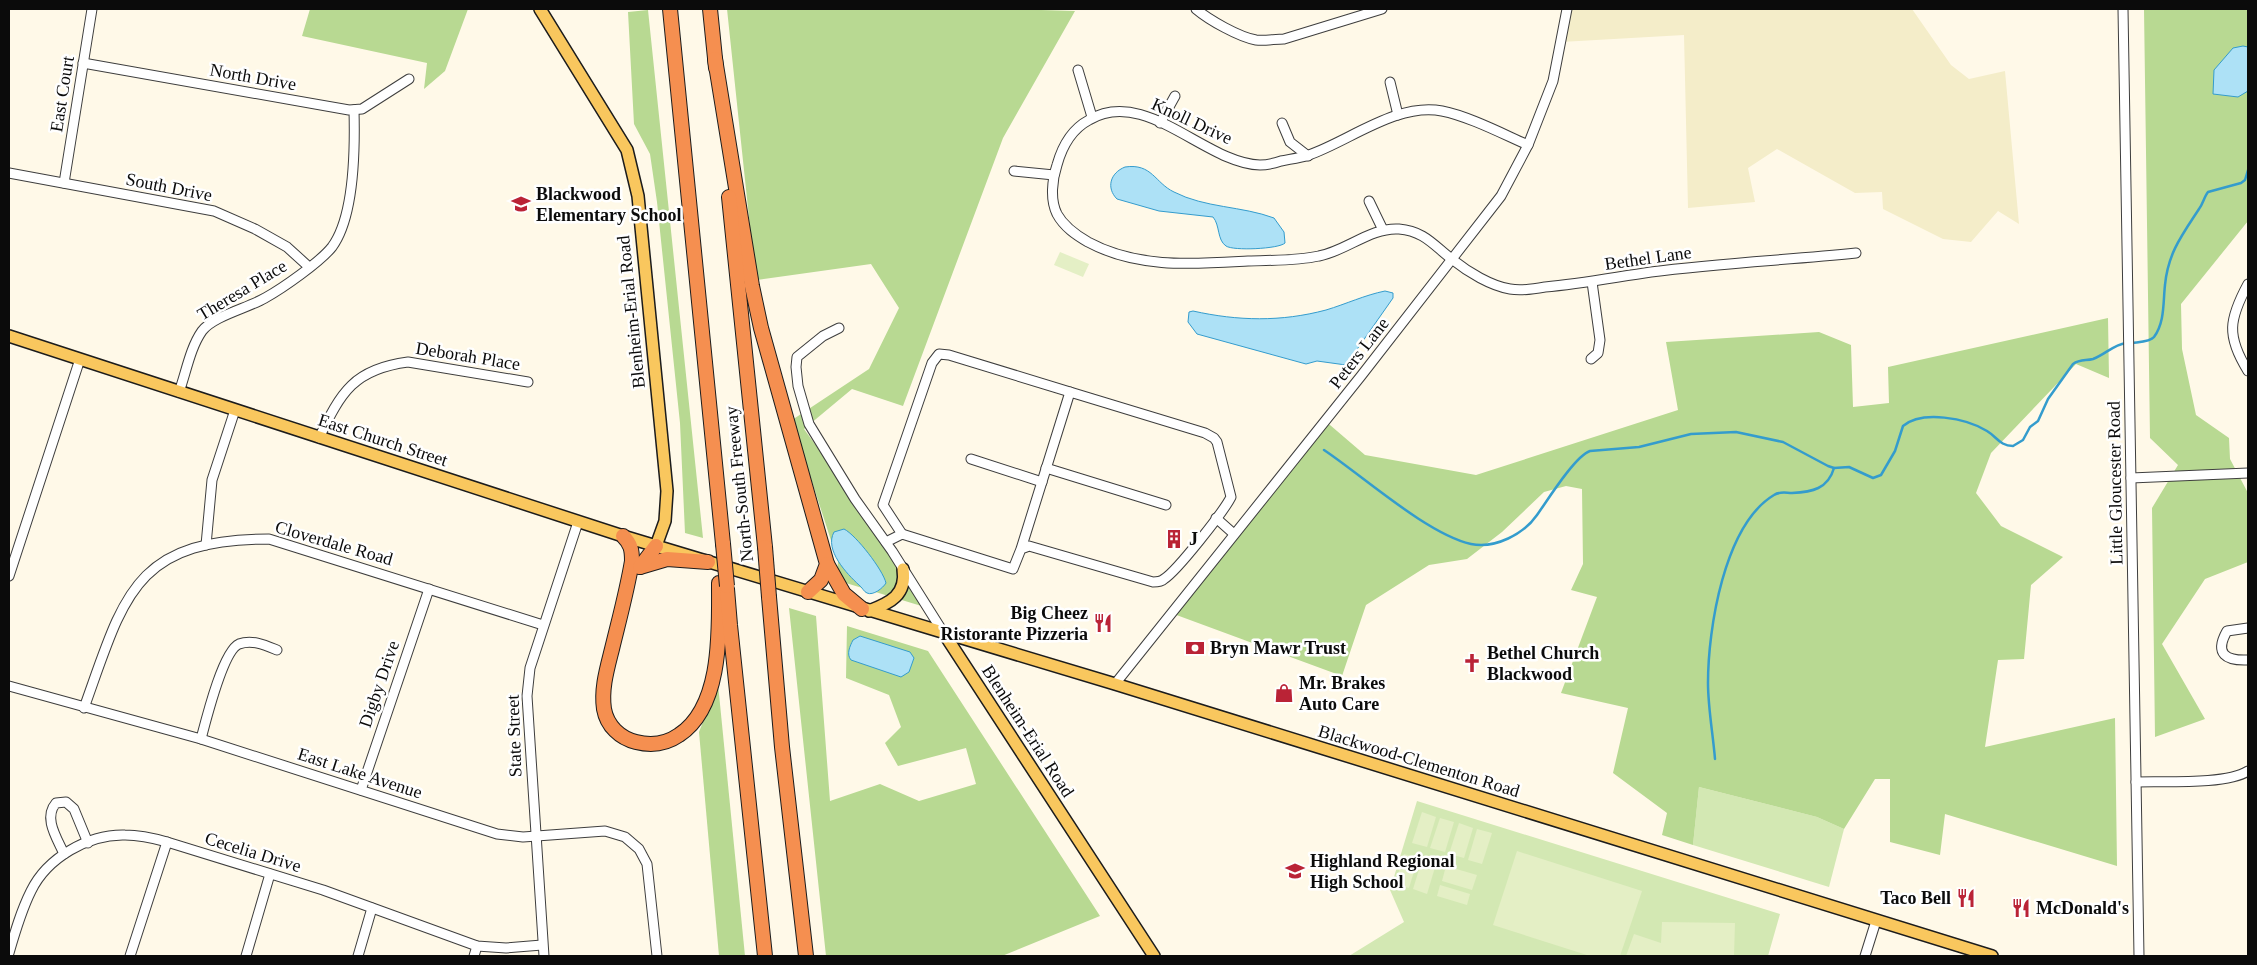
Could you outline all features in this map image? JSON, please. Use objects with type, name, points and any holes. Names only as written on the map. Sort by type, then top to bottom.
[{"type":"highway","name":"North-South Freeway","points":[[670,9],[721,522],[719,544],[723,584],[765,956]]},
{"type":"highway","name":"North-South Freeway","points":[[710,9],[769,597],[782,747],[806,956]]},
{"type":"highway","points":[[716,59],[752,286],[761,328],[827,564],[844,594],[865,610]]},
{"type":"highway","points":[[623,536],[629,542],[632,551],[628,584],[605,678],[603,696],[604,711],[613,728],[622,737],[645,744],[659,744],[672,740],[689,726],[703,708],[709,692],[717,657],[723,584]]},
{"type":"highway","points":[[628,584],[656,546]]},
{"type":"highway","points":[[640,566],[667,559],[708,562]]},
{"type":"highway","points":[[808,592],[821,580],[827,564]]},
{"type":"main road","name":"Blenheim-Erial Road","points":[[540,9],[627,150],[631,163],[638,196],[667,491],[665,521],[656,546]]},
{"type":"main road","name":"East Church Street","points":[[9,336],[578,522],[748,574]]},
{"type":"main road","points":[[865,610],[888,604],[896,596],[903,583],[903,569]]},
{"type":"main road","name":"Blackwood-Clementon Road","points":[[748,574],[1115,684],[1992,956]]},
{"type":"main road","name":"Blenheim-Erial Road","points":[[943,632],[1152,956]]},
{"type":"street","name":"East Court","points":[[64,183],[92,9]]},
{"type":"street","points":[[1196,9],[1235,32],[1255,40],[1284,38],[1382,9]]},
{"type":"street","name":"Peters Lane","points":[[1115,684],[1501,196],[1528,145],[1553,81],[1567,9]]},
{"type":"street","name":"Little Gloucester Road","points":[[2122,9],[2139,956]]},
{"type":"street","name":"North Drive","points":[[83,63],[354,110]]},
{"type":"street","points":[[1078,70],[1092,117]]},
{"type":"street","points":[[354,110],[362,109],[409,78]]},
{"type":"street","points":[[1390,82],[1398,115]]},
{"type":"street","points":[[1160,123],[1175,96]]},
{"type":"street","name":"Theresa Place","points":[[179,392],[194,346],[206,326],[266,298],[309,267],[332,247],[342,224],[351,186],[355,153],[354,110]]},
{"type":"street","name":"Knoll Drive","points":[[1452,260],[1436,244],[1423,236],[1397,228],[1383,230],[1323,256],[1205,264],[1150,262],[1112,254],[1072,232],[1057,213],[1053,197],[1054,175],[1068,140],[1078,126],[1092,117],[1110,111],[1127,111],[1160,123],[1230,157],[1247,163],[1263,165],[1308,156],[1398,115],[1410,112],[1441,110],[1528,145]]},
{"type":"street","points":[[1282,123],[1290,142],[1308,156]]},
{"type":"street","points":[[1014,171],[1054,175]]},
{"type":"street","name":"South Drive","points":[[9,173],[214,211],[256,229],[287,247],[309,267]]},
{"type":"street","points":[[1369,201],[1383,230]]},
{"type":"street","name":"Bethel Lane","points":[[1452,260],[1490,281],[1513,290],[1592,282],[1659,271],[1856,254]]},
{"type":"street","points":[[1591,360],[1598,353],[1600,340],[1592,282]]},
{"type":"street","points":[[2248,284],[2233,321],[2232,338],[2239,356],[2248,371]]},
{"type":"street","name":"Blenheim-Erial Road","points":[[839,328],[823,336],[797,357],[798,386],[809,424],[943,632]]},
{"type":"street","points":[[868,515],[883,505],[932,363],[939,354],[949,355],[1070,392],[1214,438],[1217,442],[1231,497],[1227,505],[1172,572],[1162,581],[1153,582],[1029,546],[1021,549]]},
{"type":"street","points":[[9,576],[80,359]]},
{"type":"street","name":"Deborah Place","points":[[319,438],[333,409],[346,390],[358,378],[389,364],[408,362],[528,382]]},
{"type":"street","points":[[883,505],[902,534],[1013,569],[1070,392]]},
{"type":"street","points":[[206,545],[212,480],[235,410]]},
{"type":"street","points":[[970,459],[1042,482]]},
{"type":"street","points":[[1046,468],[1166,505]]},
{"type":"street","points":[[2131,478],[2248,474]]},
{"type":"street","points":[[1216,518],[1234,534]]},
{"type":"street","name":"State Street","points":[[544,956],[527,696],[530,668],[578,522]]},
{"type":"street","points":[[886,542],[902,534]]},
{"type":"street","name":"Cloverdale Road","points":[[84,708],[116,619],[140,581],[155,567],[179,552],[206,545],[244,539],[269,539],[543,625]]},
{"type":"street","name":"Digby Drive","points":[[361,790],[429,588]]},
{"type":"street","points":[[2248,628],[2227,631],[2221,646],[2225,656],[2236,660],[2248,660]]},
{"type":"street","points":[[200,739],[222,669],[231,649],[251,641],[277,650]]},
{"type":"street","name":"East Lake Avenue","points":[[9,686],[200,739],[497,834],[523,837],[605,831],[626,837],[639,849],[647,864],[657,956]]},
{"type":"street","points":[[2136,782],[2221,779],[2240,776],[2248,771]]},
{"type":"street","points":[[64,854],[51,822],[50,811],[56,803],[66,802],[74,809],[88,843]]},
{"type":"street","name":"Cecelia Drive","points":[[9,953],[31,890],[44,872],[64,854],[107,836],[124,835],[140,836],[167,842],[323,890],[477,946],[506,948],[542,945]]},
{"type":"street","points":[[130,956],[167,842]]},
{"type":"street","points":[[246,956],[270,874]]},
{"type":"street","points":[[358,956],[372,908]]},
{"type":"street","points":[[1865,956],[1876,921]]},
{"type":"street","points":[[474,956],[477,946]]},
{"type":"shaded area","points":[[1565,9],[1912,9],[1951,65],[1969,79],[2005,71],[2019,224],[1998,211],[1971,242],[1943,239],[1883,209],[1882,192],[1855,193],[1777,149],[1748,168],[1755,202],[1688,208],[1684,35],[1561,42]]},
{"type":"green space","points":[[310,9],[468,9],[445,71],[424,89],[427,63],[302,36]]},
{"type":"green space","points":[[727,9],[1004,9],[1075,11],[1003,138],[903,406],[852,389],[804,429],[855,499],[928,608],[836,580],[838,562],[792,420],[869,369],[899,308],[871,264],[757,280],[756,284]]},
{"type":"green space","points":[[2144,9],[2248,9],[2248,221],[2181,304],[2182,349],[2196,415],[2229,438],[2230,459],[2248,493],[2248,562],[2205,579],[2162,644],[2205,719],[2155,737],[2152,508],[2178,465],[2150,438]]},
{"type":"green space","points":[[648,10],[703,538],[685,533],[680,423],[657,202],[650,154],[634,124],[628,12]]},
{"type":"green space","points":[[1060,252],[1089,264],[1083,277],[1054,265]]},
{"type":"green space","points":[[2108,318],[2109,378],[2076,364],[1991,453],[1976,493],[2001,526],[2063,557],[2031,585],[2024,659],[1998,660],[1985,747],[2115,718],[2117,866],[1945,814],[1940,855],[1890,842],[1890,779],[1875,779],[1844,829],[1817,817],[1699,787],[1693,845],[1662,835],[1667,813],[1613,773],[1628,708],[1561,693],[1597,597],[1571,590],[1583,564],[1582,489],[1566,486],[1544,492],[1502,532],[1467,559],[1429,565],[1366,605],[1342,676],[1171,613],[1323,419],[1365,455],[1476,475],[1678,410],[1666,342],[1819,332],[1851,345],[1853,407],[1889,403],[1888,367]]},
{"type":"green space","points":[[789,608],[816,616],[830,801],[880,784],[919,801],[976,784],[966,748],[898,766],[885,743],[901,727],[889,695],[846,678],[847,626],[928,651],[1100,916],[1002,956],[826,956]]},
{"type":"green space","points":[[718,684],[745,956],[719,956],[699,732]]},
{"type":"green space","points":[[1699,787],[1817,817],[1844,829],[1829,887],[1693,845]]},
{"type":"green space","points":[[1417,801],[1780,914],[1768,956],[1349,956],[1404,922],[1390,890]]},
{"type":"green space","points":[[1422,812],[1436,817],[1427,847],[1412,843]]},
{"type":"green space","points":[[1440,818],[1454,822],[1445,852],[1430,848]]},
{"type":"green space","points":[[1459,823],[1473,828],[1464,858],[1449,854]]},
{"type":"green space","points":[[1477,829],[1492,833],[1482,864],[1468,860]]},
{"type":"green space","points":[[1517,851],[1642,891],[1620,956],[1590,956],[1493,925]]},
{"type":"green space","points":[[1404,854],[1418,858],[1409,888],[1395,884]]},
{"type":"green space","points":[[1422,860],[1436,864],[1427,894],[1413,889]]},
{"type":"green space","points":[[1446,866],[1477,875],[1472,890],[1442,881]]},
{"type":"green space","points":[[1440,885],[1470,894],[1467,905],[1437,896]]},
{"type":"green space","points":[[1662,922],[1735,923],[1734,956],[1626,956],[1634,934],[1661,943]]},
{"type":"water","points":[[2248,47],[2248,91],[2238,97],[2213,94],[2214,70],[2233,48]]},
{"type":"water","points":[[1125,167],[1141,168],[1174,192],[1186,197],[1274,218],[1284,232],[1285,243],[1266,248],[1230,248],[1221,240],[1213,217],[1159,211],[1117,199],[1112,190],[1111,181],[1116,173]]},
{"type":"water","points":[[1385,291],[1393,293],[1393,298],[1346,365],[1317,361],[1306,364],[1197,334],[1188,322],[1189,312],[1193,311],[1226,317],[1260,319],[1293,317],[1326,310]]},
{"type":"water","points":[[844,529],[862,545],[884,577],[886,583],[875,592],[869,594],[865,592],[843,568],[834,554],[832,539],[834,532]]},
{"type":"water","points":[[860,636],[910,652],[914,658],[909,672],[901,677],[851,660],[849,655],[850,647],[853,640]]},
{"type":"waterway","points":[[2132,343],[2150,340],[2158,331],[2163,312],[2169,263],[2182,236],[2208,192],[2241,183],[2245,180],[2248,170]]},
{"type":"waterway","points":[[1324,450],[1415,517],[1435,529],[1471,544],[1490,544],[1517,534],[1525,528],[1537,515],[1569,470],[1590,451],[1639,447],[1691,434],[1736,432],[1783,442],[1828,466],[1834,468],[1849,467],[1873,478],[1881,475],[1895,451],[1903,426],[1921,418],[1956,419],[1968,422],[1987,431],[1999,441],[2013,446],[2023,440],[2030,427],[2038,421],[2048,399],[2073,364],[2093,359],[2126,343]]},
{"type":"waterway","points":[[1715,759],[1708,683],[1711,635],[1722,580],[1731,553],[1743,529],[1757,509],[1776,494],[1806,492],[1818,488],[1828,481],[1834,468]]},
{"type":"place","name":"Blackwood Elementary School","points":[[521,204]]},
{"type":"place","name":"J","points":[[1174,539]]},
{"type":"place","name":"Big Cheez Ristorante Pizzeria","points":[[1103,623]]},
{"type":"place","name":"Bryn Mawr Trust","points":[[1195,648]]},
{"type":"place","name":"Bethel Church Blackwood","points":[[1472,663]]},
{"type":"place","name":"Mr. Brakes Auto Care","points":[[1284,693]]},
{"type":"place","name":"Highland Regional High School","points":[[1295,871]]},
{"type":"place","name":"Taco Bell","points":[[1966,898]]},
{"type":"place","name":"McDonald's","points":[[2021,908]]}]
